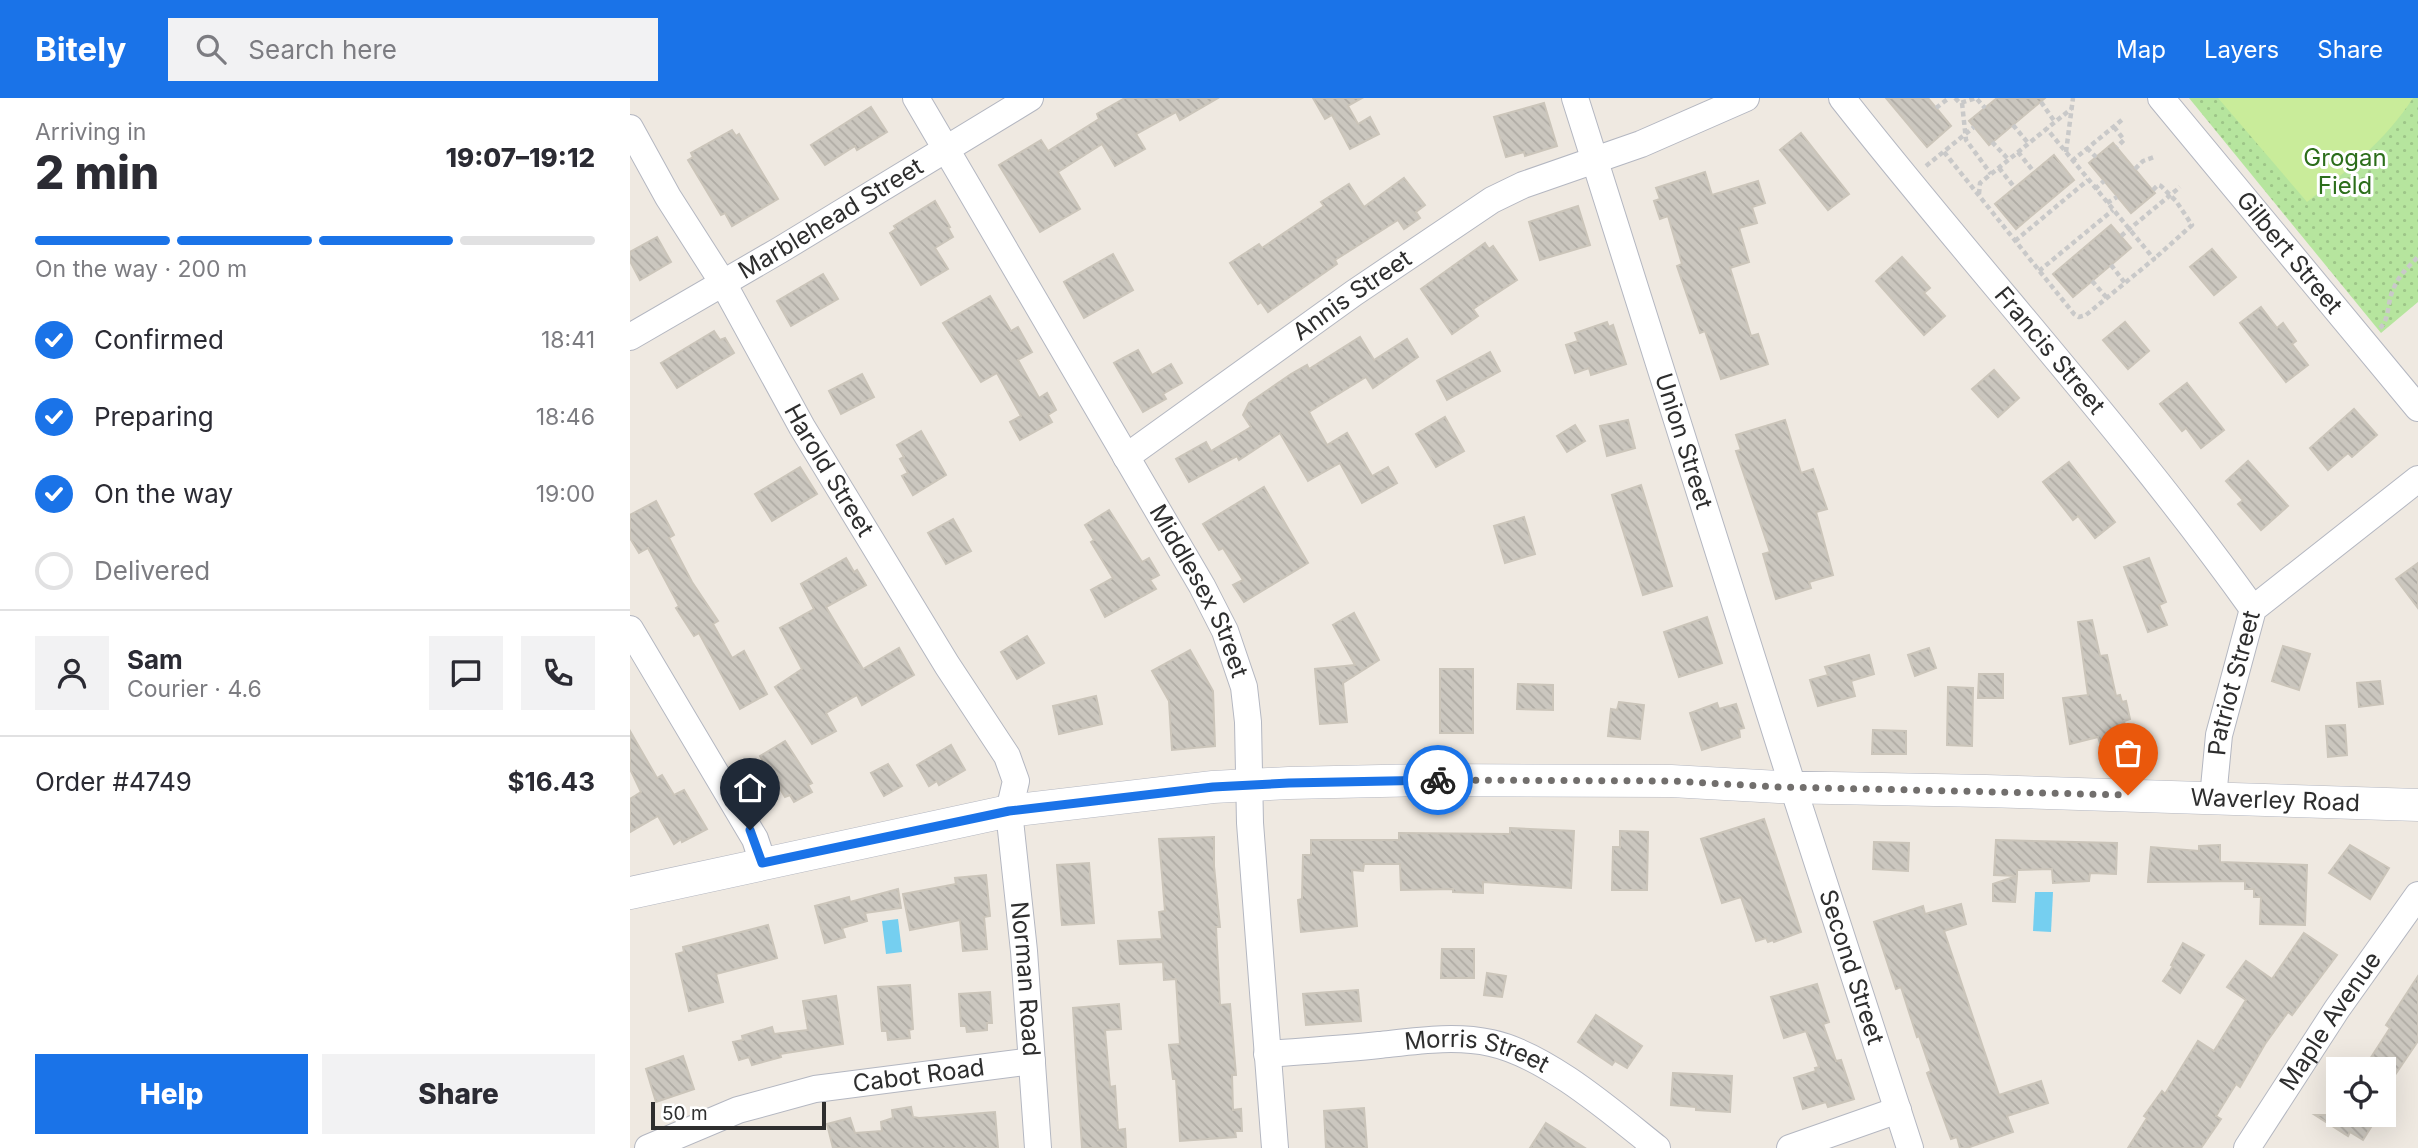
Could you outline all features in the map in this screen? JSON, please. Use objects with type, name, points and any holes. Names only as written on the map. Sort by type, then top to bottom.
[{"type":"street","name":"Middlesex Street","points":[[916,98],[1202,586],[1225,631],[1244,687],[1248,722],[1250,823],[1275,1148]]},
{"type":"street","name":"Marblehead Street","points":[[630,337],[1030,98]]},
{"type":"street","name":"Union Street","points":[[1575,98],[1793,787]]},
{"type":"street","name":"Annis Street","points":[[1126,457],[1458,220],[1522,185],[1595,162],[1746,98]]},
{"type":"street","name":"Francis Street","points":[[1842,98],[1908,183],[2123,441],[2219,561],[2253,609]]},
{"type":"street","name":"Gilbert Street","points":[[2161,98],[2418,408]]},
{"type":"street","name":"Harold Street","points":[[630,128],[668,197],[723,283],[802,427],[940,654],[1007,756],[1016,781],[1009,811]]},
{"type":"street","name":"Patriot Street","points":[[2213,798],[2218,735],[2253,609],[2418,479]]},
{"type":"street","points":[[630,629],[755,839],[762,863]]},
{"type":"street","name":"Waverley Road","points":[[630,893],[1009,811],[1249,785],[1435,780],[1671,781],[2418,805]]},
{"type":"street","name":"Second Street","points":[[1793,787],[1910,1148]]},
{"type":"street","name":"Norman Road","points":[[1009,811],[1024,951],[1038,1148]]},
{"type":"street","name":"Maple Avenue","points":[[2247,1148],[2337,1009],[2418,895]]},
{"type":"street","name":"Morris Street","points":[[1268,1054],[1411,1041],[1463,1039],[1493,1043],[1539,1062],[1657,1148]]},
{"type":"street","name":"Cabot Road","points":[[649,1148],[738,1110],[815,1088],[1032,1061]]},
{"type":"street","points":[[1790,1148],[1898,1110]]},
{"type":"path","points":[[1936,108],[1949,98]]},
{"type":"path","points":[[1955,98],[1962,103],[1966,140],[1992,174]]},
{"type":"path","points":[[1962,103],[1976,98],[1985,108]]},
{"type":"path","points":[[2066,152],[2073,98]]},
{"type":"path","points":[[2040,102],[2055,122]]},
{"type":"path","points":[[1979,196],[1980,183],[2071,109]]},
{"type":"path","points":[[2071,161],[2123,119]]},
{"type":"path","points":[[2013,125],[2029,144]]},
{"type":"path","points":[[1923,168],[1974,127]]},
{"type":"path","points":[[2114,127],[2124,140],[2117,147]]},
{"type":"path","points":[[2047,129],[2154,259]]},
{"type":"path","points":[[1992,142],[2009,160]]},
{"type":"path","points":[[2087,148],[2096,157]]},
{"type":"path","points":[[1944,152],[2079,317],[2086,315],[2107,298],[2192,225],[2161,186],[2158,185],[2153,190]]},
{"type":"path","points":[[2018,152],[2034,172]]},
{"type":"path","points":[[2135,169],[2143,161],[2154,157]]},
{"type":"path","points":[[1999,168],[2015,188]]},
{"type":"path","points":[[1966,179],[1980,183]]},
{"type":"path","points":[[2015,241],[2088,180]]},
{"type":"path","points":[[2095,189],[2104,181]]},
{"type":"path","points":[[2121,236],[2180,187]]},
{"type":"path","points":[[2107,203],[2117,197]]},
{"type":"path","points":[[2039,271],[2113,210]]},
{"type":"path","points":[[2365,343],[2384,324],[2392,291],[2401,274],[2418,257]]},
{"type":"path","points":[[2111,265],[2125,283]]},
{"type":"path","points":[[2092,281],[2107,298]]},
{"type":"green space","name":"Grogan Field","points":[[2189,98],[2418,98],[2418,302],[2381,333]]},
{"type":"green space","points":[[2218,98],[2413,98],[2378,141],[2351,167],[2307,202]]},
{"type":"water","points":[[2035,892],[2053,892],[2051,932],[2033,931]]},
{"type":"water","points":[[898,919],[902,952],[886,954],[882,921]]},
{"type":"building","points":[[1125,98],[1218,98],[1180,120],[1176,112],[1136,134],[1145,149],[1115,166],[1102,144],[1058,172],[1080,209],[1040,232],[999,165],[1041,140],[1048,151],[1099,119],[1097,114]]},
{"type":"building","points":[[1313,98],[1362,98],[1348,106],[1358,124],[1370,117],[1379,134],[1350,149],[1332,115],[1325,119]]},
{"type":"building","points":[[1886,98],[1928,98],[1951,126],[1927,147]]},
{"type":"building","points":[[1997,98],[2045,98],[1989,145],[1969,121]]},
{"type":"building","points":[[1544,103],[1557,146],[1525,156],[1524,152],[1506,157],[1494,117]]},
{"type":"building","points":[[871,107],[887,132],[857,150],[855,146],[825,165],[811,145]]},
{"type":"building","points":[[732,130],[736,136],[739,134],[778,199],[732,226],[725,213],[721,215],[688,160],[693,157],[691,153]]},
{"type":"building","points":[[1801,133],[1849,194],[1828,210],[1780,150]]},
{"type":"building","points":[[2113,143],[2155,193],[2131,213],[2089,163]]},
{"type":"building","points":[[2054,155],[2074,180],[2016,229],[1995,204]]},
{"type":"building","points":[[1705,172],[1712,195],[1758,181],[1765,203],[1752,207],[1757,223],[1739,228],[1749,262],[1730,268],[1751,336],[1758,334],[1768,364],[1721,379],[1705,331],[1700,333],[1677,266],[1682,264],[1668,216],[1660,219],[1654,201],[1660,199],[1656,188]]},
{"type":"building","points":[[1404,178],[1425,205],[1416,212],[1420,218],[1404,229],[1398,220],[1335,260],[1337,264],[1268,312],[1261,302],[1258,304],[1230,263],[1259,244],[1262,248],[1324,206],[1321,202],[1349,184],[1364,207]]},
{"type":"building","points":[[935,201],[953,237],[935,248],[948,269],[921,285],[890,233],[896,229],[894,226]]},
{"type":"building","points":[[1578,206],[1590,245],[1540,260],[1529,222]]},
{"type":"building","points":[[2111,225],[2131,248],[2073,297],[2053,274]]},
{"type":"building","points":[[657,237],[671,262],[640,280],[630,261],[630,252]]},
{"type":"building","points":[[1485,243],[1489,249],[1493,246],[1517,280],[1473,309],[1478,316],[1452,334],[1421,289]]},
{"type":"building","points":[[2212,249],[2236,277],[2214,295],[2190,267]]},
{"type":"building","points":[[1113,254],[1133,290],[1084,318],[1064,282]]},
{"type":"building","points":[[1902,257],[1930,288],[1924,293],[1945,316],[1924,335],[1876,281]]},
{"type":"building","points":[[823,274],[838,299],[791,326],[777,301]]},
{"type":"building","points":[[990,296],[1011,331],[1018,327],[1032,352],[1018,360],[1039,398],[1047,393],[1056,410],[1048,415],[1052,422],[1020,440],[1010,422],[1021,416],[997,373],[981,382],[943,323]]},
{"type":"building","points":[[2261,307],[2277,328],[2283,323],[2296,341],[2292,344],[2308,365],[2286,382],[2240,323]]},
{"type":"building","points":[[1607,322],[1609,327],[1613,325],[1626,364],[1591,375],[1589,368],[1575,373],[1566,345],[1578,341],[1575,333]]},
{"type":"building","points":[[2125,322],[2149,351],[2128,369],[2103,340]]},
{"type":"building","points":[[714,331],[720,340],[725,338],[734,353],[677,388],[661,363]]},
{"type":"building","points":[[1360,337],[1374,360],[1407,339],[1418,357],[1373,388],[1366,377],[1309,412],[1327,445],[1347,433],[1372,476],[1388,467],[1397,483],[1362,503],[1340,463],[1308,481],[1280,433],[1239,460],[1237,456],[1189,482],[1176,459],[1206,442],[1211,451],[1251,427],[1243,415],[1249,403],[1291,374],[1307,365],[1309,369]]},
{"type":"building","points":[[1138,350],[1152,375],[1171,364],[1182,383],[1163,394],[1166,399],[1143,412],[1114,363]]},
{"type":"building","points":[[1490,352],[1500,371],[1447,400],[1437,381]]},
{"type":"building","points":[[1994,370],[2019,398],[1998,417],[1972,389]]},
{"type":"building","points":[[862,374],[874,397],[841,414],[829,391]]},
{"type":"building","points":[[2187,383],[2224,430],[2201,448],[2186,428],[2182,431],[2160,404]]},
{"type":"building","points":[[2354,409],[2377,435],[2352,457],[2348,453],[2328,470],[2310,448]]},
{"type":"building","points":[[1445,417],[1464,451],[1436,467],[1416,434]]},
{"type":"building","points":[[1628,420],[1635,448],[1607,456],[1600,426]]},
{"type":"building","points":[[1785,420],[1801,473],[1813,469],[1827,509],[1816,512],[1833,575],[1809,582],[1811,588],[1776,599],[1763,554],[1770,552],[1736,451],[1741,450],[1736,435]]},
{"type":"building","points":[[1575,425],[1585,441],[1567,452],[1557,436]]},
{"type":"building","points":[[921,431],[946,475],[913,495],[902,476],[908,473],[900,459],[904,457],[897,445]]},
{"type":"building","points":[[2248,461],[2288,506],[2261,530],[2238,504],[2243,500],[2226,481]]},
{"type":"building","points":[[2069,462],[2115,522],[2095,538],[2078,516],[2073,520],[2043,482]]},
{"type":"building","points":[[800,467],[817,494],[772,521],[755,494]]},
{"type":"building","points":[[1641,485],[1672,586],[1643,595],[1612,495]]},
{"type":"building","points":[[1264,487],[1308,563],[1244,602],[1233,585],[1243,580],[1223,548],[1219,550],[1203,524]]},
{"type":"building","points":[[656,501],[674,535],[669,538],[692,582],[718,621],[713,624],[732,658],[744,651],[767,694],[740,709],[699,633],[694,636],[676,608],[679,606],[648,548],[639,553],[630,538],[630,515]]},
{"type":"building","points":[[1109,510],[1142,562],[1149,558],[1159,575],[1150,580],[1156,589],[1105,617],[1091,590],[1113,578],[1091,542],[1094,540],[1085,525]]},
{"type":"building","points":[[1524,517],[1535,554],[1505,563],[1494,526]]},
{"type":"building","points":[[953,519],[971,551],[946,564],[928,533]]},
{"type":"building","points":[[846,558],[866,585],[826,607],[863,669],[899,648],[914,675],[862,705],[857,695],[826,713],[836,731],[812,744],[775,687],[802,669],[780,628],[814,609],[801,584]]},
{"type":"building","points":[[2149,558],[2166,602],[2159,605],[2167,625],[2148,632],[2124,567]]},
{"type":"building","points":[[2418,563],[2418,608],[2396,579]]},
{"type":"building","points":[[1354,613],[1379,660],[1343,683],[1347,722],[1320,724],[1315,669],[1355,665],[1333,625]]},
{"type":"building","points":[[1707,617],[1722,663],[1679,677],[1664,632]]},
{"type":"building","points":[[2092,620],[2100,656],[2107,655],[2116,696],[2120,695],[2122,702],[2126,701],[2130,719],[2124,721],[2128,737],[2100,743],[2098,737],[2070,744],[2063,698],[2088,695],[2078,622]]},
{"type":"building","points":[[1027,636],[1044,663],[1017,679],[1001,652]]},
{"type":"building","points":[[2283,646],[2310,654],[2299,690],[2272,681]]},
{"type":"building","points":[[1929,648],[1936,668],[1915,676],[1908,655]]},
{"type":"building","points":[[1190,650],[1213,691],[1215,746],[1172,750],[1169,701],[1152,671]]},
{"type":"building","points":[[1869,655],[1874,674],[1851,681],[1855,696],[1818,706],[1810,680],[1828,675],[1825,667]]},
{"type":"building","points":[[1440,669],[1473,669],[1473,733],[1440,733]]},
{"type":"building","points":[[1979,674],[2003,674],[2003,698],[1978,698]]},
{"type":"building","points":[[2380,681],[2383,704],[2359,707],[2357,683]]},
{"type":"building","points":[[1518,684],[1553,685],[1553,710],[1517,709]]},
{"type":"building","points":[[1948,687],[1973,688],[1972,746],[1947,745]]},
{"type":"building","points":[[1096,696],[1102,724],[1059,734],[1053,706]]},
{"type":"building","points":[[1619,702],[1644,705],[1640,739],[1608,736],[1611,709],[1617,710]]},
{"type":"building","points":[[1717,703],[1719,709],[1736,704],[1744,728],[1739,729],[1740,737],[1702,750],[1690,713]]},
{"type":"building","points":[[2345,725],[2347,755],[2328,757],[2326,726]]},
{"type":"building","points":[[1873,730],[1906,731],[1906,754],[1872,754]]},
{"type":"building","points":[[630,731],[657,778],[662,775],[674,795],[684,790],[707,829],[674,844],[658,816],[630,832],[630,799],[641,792],[630,769]]},
{"type":"building","points":[[785,741],[812,783],[808,785],[812,792],[794,802],[790,795],[785,797],[760,756]]},
{"type":"building","points":[[951,745],[965,770],[939,785],[937,781],[929,786],[917,765]]},
{"type":"building","points":[[888,764],[902,786],[884,796],[871,773]]},
{"type":"building","points":[[1764,819],[1801,932],[1774,942],[1768,942],[1766,938],[1756,941],[1741,897],[1722,903],[1701,839]]},
{"type":"building","points":[[1510,828],[1574,831],[1571,888],[1483,882],[1483,893],[1453,892],[1453,889],[1401,890],[1400,864],[1364,864],[1363,871],[1352,870],[1357,926],[1301,932],[1298,900],[1302,899],[1303,855],[1311,855],[1311,840],[1399,840],[1399,833],[1510,834]]},
{"type":"building","points":[[1620,831],[1648,832],[1647,890],[1612,890],[1613,847],[1620,847]]},
{"type":"building","points":[[1214,837],[1220,927],[1216,927],[1220,1005],[1230,1004],[1236,1075],[1232,1075],[1233,1110],[1241,1109],[1242,1131],[1235,1131],[1236,1137],[1180,1141],[1176,1079],[1173,1079],[1169,1045],[1180,1044],[1176,979],[1164,980],[1163,962],[1120,964],[1118,941],[1162,939],[1159,912],[1165,911],[1159,839]]},
{"type":"building","points":[[1996,840],[2117,843],[2116,874],[2090,873],[2089,881],[2053,883],[2052,869],[2017,870],[2017,876],[1994,875]]},
{"type":"building","points":[[1874,842],[1909,843],[1908,871],[1873,869]]},
{"type":"building","points":[[2220,845],[2220,862],[2307,865],[2305,925],[2260,924],[2261,897],[2254,897],[2254,889],[2245,889],[2245,881],[2148,882],[2151,847],[2199,851],[2199,846]]},
{"type":"building","points":[[2350,845],[2389,868],[2370,899],[2329,873]]},
{"type":"building","points":[[1089,863],[1094,923],[1062,925],[1057,865]]},
{"type":"building","points":[[986,875],[990,916],[984,917],[987,949],[963,951],[960,920],[910,930],[903,894],[956,884],[955,878]]},
{"type":"building","points":[[2017,876],[2015,902],[1993,901],[1993,884]]},
{"type":"building","points":[[898,889],[901,908],[865,913],[867,921],[842,928],[845,937],[825,943],[815,906],[849,897],[850,902]]},
{"type":"building","points":[[1961,904],[1966,924],[1944,931],[1999,1095],[2041,1081],[2048,1103],[2007,1116],[2013,1132],[1967,1148],[1960,1148],[1957,1137],[1951,1139],[1927,1073],[1931,1071],[1919,1036],[1917,1037],[1901,987],[1896,989],[1874,922],[1923,906],[1925,914]]},
{"type":"building","points":[[768,925],[777,958],[716,974],[723,1002],[689,1011],[676,954],[684,952],[683,947]]},
{"type":"building","points":[[2304,933],[2337,955],[2292,1015],[2288,1012],[2265,1044],[2240,1087],[2236,1084],[2216,1116],[2221,1119],[2201,1148],[2128,1148],[2147,1118],[2144,1116],[2162,1091],[2165,1094],[2198,1041],[2214,1051],[2246,1000],[2227,987],[2246,961],[2272,979]]},
{"type":"building","points":[[2183,943],[2204,955],[2180,993],[2163,981]]},
{"type":"building","points":[[1442,949],[1474,949],[1474,978],[1441,978]]},
{"type":"building","points":[[1487,973],[1506,976],[1502,997],[1484,995]]},
{"type":"building","points":[[2418,976],[2418,1041],[2396,1074],[2396,1057],[2371,1057],[2390,1028],[2386,1025]]},
{"type":"building","points":[[1817,984],[1829,1022],[1823,1024],[1836,1061],[1841,1060],[1854,1099],[1828,1107],[1826,1102],[1803,1109],[1794,1078],[1816,1071],[1815,1068],[1819,1067],[1806,1031],[1784,1038],[1771,997]]},
{"type":"building","points":[[910,985],[913,1029],[909,1030],[910,1038],[888,1040],[887,1031],[882,1031],[878,987]]},
{"type":"building","points":[[1358,990],[1361,1021],[1306,1025],[1303,994]]},
{"type":"building","points":[[990,992],[992,1023],[987,1023],[987,1030],[967,1032],[966,1026],[961,1026],[959,994]]},
{"type":"building","points":[[836,996],[843,1044],[780,1054],[781,1057],[752,1065],[749,1057],[739,1060],[733,1042],[743,1040],[742,1036],[772,1027],[774,1034],[808,1030],[803,1001]]},
{"type":"building","points":[[1119,1004],[1121,1029],[1105,1030],[1110,1087],[1115,1086],[1118,1130],[1125,1129],[1126,1148],[1082,1148],[1073,1008]]},
{"type":"building","points":[[1596,1015],[1642,1046],[1627,1068],[1615,1061],[1612,1065],[1578,1042]]},
{"type":"building","points":[[683,1056],[694,1089],[656,1102],[646,1069]]},
{"type":"building","points":[[1673,1073],[1732,1076],[1730,1112],[1671,1105]]},
{"type":"building","points":[[911,1107],[913,1117],[919,1118],[995,1112],[998,1148],[833,1148],[827,1124],[850,1118],[855,1133],[882,1131],[881,1122],[893,1118],[892,1110]]},
{"type":"building","points":[[1364,1108],[1367,1148],[1326,1148],[1324,1111]]},
{"type":"building","points":[[2315,1115],[2326,1115],[2326,1122]]},
{"type":"building","points":[[1546,1123],[1585,1148],[1530,1148]]},
{"type":"building","points":[[2334,1127],[2371,1127],[2363,1140],[2350,1132],[2348,1136]]},
{"type":"way so far","points":[[1438,780],[1671,781],[1779,787],[2128,795]]},
{"type":"route","points":[[750,830],[762,863],[1009,811],[1081,802],[1213,787],[1438,780]]}]
